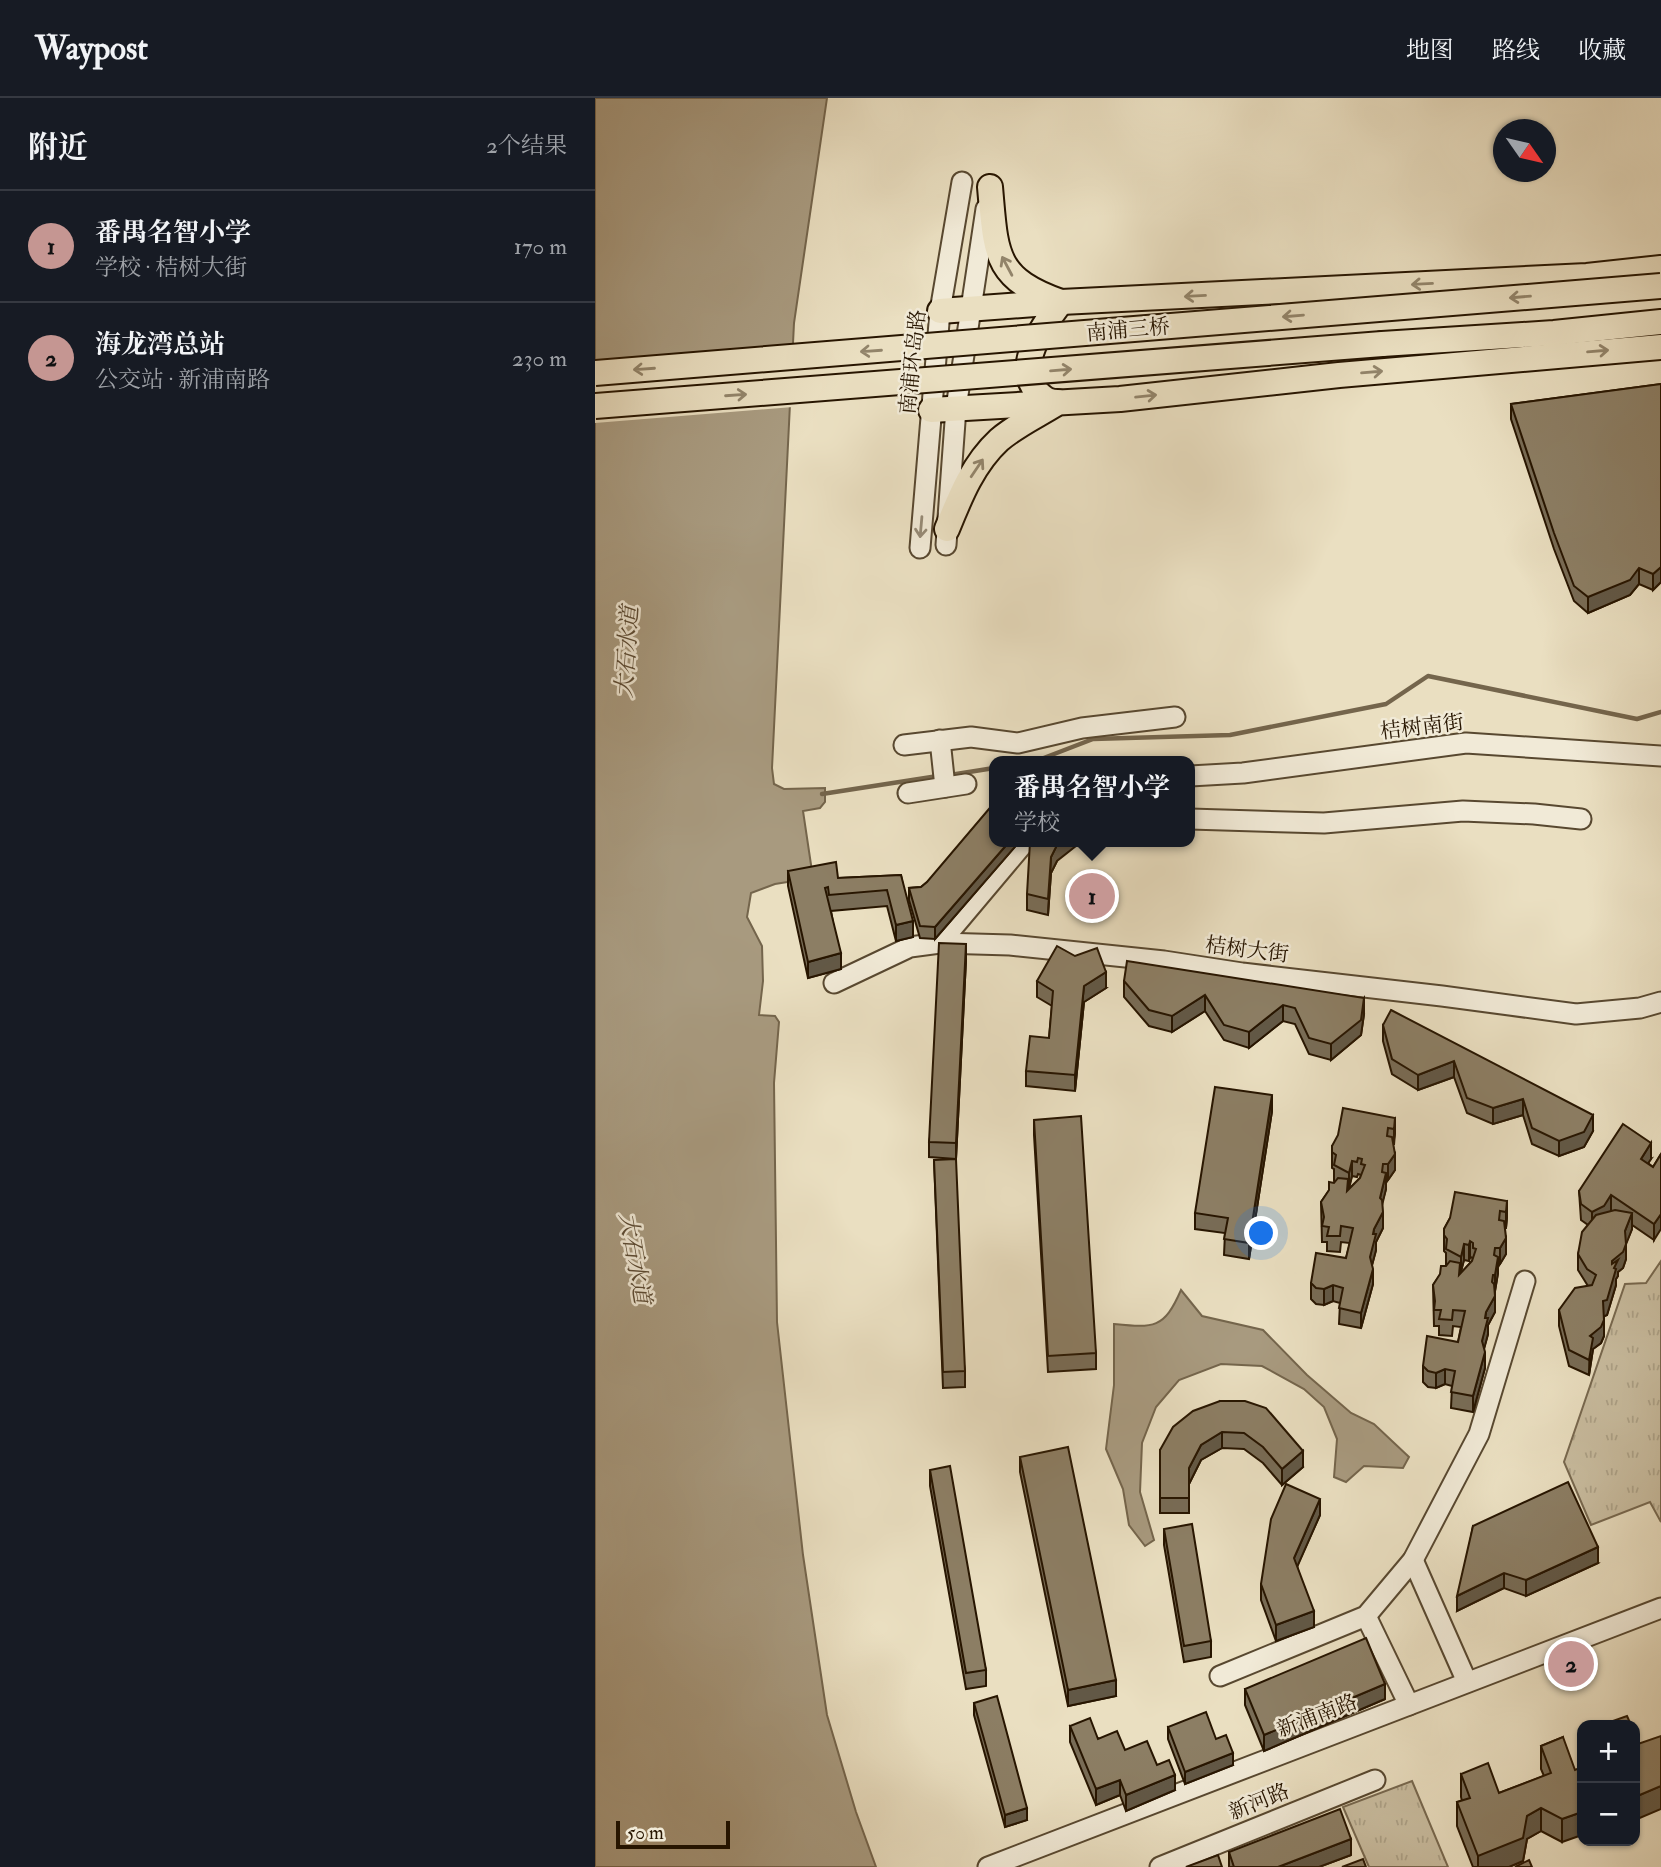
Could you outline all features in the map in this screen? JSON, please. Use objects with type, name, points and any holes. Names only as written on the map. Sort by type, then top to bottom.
[{"type":"main road","points":[[990,187],[996,241],[1004,265],[1014,279],[1034,292],[1061,302]]},
{"type":"main road","points":[[940,311],[1061,302],[1587,276],[1661,268]]},
{"type":"main road","name":"南浦三桥","points":[[595,373],[1661,286]]},
{"type":"main road","points":[[1058,402],[1049,402],[1034,388],[1030,376],[1030,362],[1033,348],[1045,323],[1061,302]]},
{"type":"main road","name":"南浦三桥","points":[[595,406],[1554,333],[1661,322]]},
{"type":"main road","points":[[931,410],[1119,399],[1366,373],[1661,348]]},
{"type":"main road","points":[[946,537],[965,485],[988,451],[1018,426],[1058,402]]},
{"type":"street","name":"南浦环岛路","points":[[920,548],[940,311],[962,182]]},
{"type":"street","points":[[946,537],[956,408],[990,187]]},
{"type":"street","points":[[904,745],[971,737],[1018,743],[1082,728],[1175,717]]},
{"type":"street","points":[[940,740],[945,787]]},
{"type":"street","name":"桔树南街","points":[[1195,776],[1243,773],[1466,743],[1661,756]]},
{"type":"street","points":[[908,793],[966,784]]},
{"type":"street","points":[[1195,819],[1324,823],[1463,811],[1581,819]]},
{"type":"street","points":[[940,943],[1021,847]]},
{"type":"street","name":"桔树大街","points":[[834,983],[910,947],[940,943],[1010,945],[1164,961],[1576,1014],[1640,1009],[1661,1002]]},
{"type":"street","points":[[1220,1676],[1366,1616],[1413,1560],[1479,1434],[1525,1280]]},
{"type":"street","points":[[1413,1560],[1467,1682]]},
{"type":"street","name":"新浦南路","points":[[988,1867],[1661,1608]]},
{"type":"street","points":[[1366,1616],[1409,1705]]},
{"type":"street","name":"新河路","points":[[1160,1867],[1375,1780]]},
{"type":"green space","points":[[1661,1261],[1661,1522],[1650,1502],[1591,1525],[1564,1462],[1625,1284],[1646,1283]]},
{"type":"green space","points":[[1412,1781],[1448,1867],[1369,1867],[1343,1807]]},
{"type":"water","name":"大石水道","points":[[595,98],[827,98],[794,323],[772,768],[774,784],[784,789],[825,788],[825,802],[820,808],[803,811],[813,878],[775,884],[751,893],[747,917],[762,946],[763,981],[759,1015],[775,1016],[779,1022],[774,1083],[777,1322],[803,1555],[827,1715],[856,1812],[876,1867],[595,1867]]},
{"type":"water","points":[[1181,1290],[1202,1316],[1263,1330],[1307,1375],[1351,1413],[1374,1424],[1409,1457],[1403,1468],[1364,1466],[1346,1482],[1334,1477],[1337,1439],[1324,1407],[1304,1389],[1262,1366],[1221,1364],[1179,1380],[1156,1407],[1142,1443],[1140,1492],[1154,1540],[1145,1546],[1129,1525],[1123,1489],[1106,1449],[1114,1385],[1114,1324],[1139,1326],[1156,1323],[1169,1312]]},
{"type":"pier","points":[[796,346],[793,407],[595,423],[595,363]]},
{"type":"building","points":[[1661,384],[1661,567],[1653,574],[1639,568],[1630,580],[1588,597],[1574,586],[1511,404]]},
{"type":"building","points":[[989,809],[989,847],[1005,847],[935,927],[920,926],[909,888],[921,887]]},
{"type":"building","points":[[1030,847],[1056,847],[1051,857],[1048,899],[1027,894]]},
{"type":"building","points":[[836,862],[838,878],[901,875],[913,921],[896,925],[887,890],[829,895],[828,887],[825,888],[841,953],[808,962],[788,871]]},
{"type":"building","points":[[939,943],[966,944],[956,1143],[929,1142]]},
{"type":"building","points":[[1057,946],[1075,956],[1097,948],[1106,972],[1084,986],[1075,1075],[1026,1071],[1030,1036],[1049,1038],[1053,991],[1037,981]]},
{"type":"building","points":[[1127,961],[1364,998],[1361,1020],[1331,1044],[1309,1038],[1295,1008],[1283,1005],[1249,1032],[1224,1025],[1205,995],[1172,1016],[1149,1010],[1124,981]]},
{"type":"building","points":[[1391,1010],[1593,1115],[1584,1132],[1559,1141],[1532,1128],[1523,1099],[1493,1108],[1467,1098],[1454,1061],[1418,1075],[1392,1059],[1383,1025]]},
{"type":"building","points":[[1215,1087],[1272,1095],[1249,1243],[1224,1239],[1228,1218],[1195,1213]]},
{"type":"building","points":[[1343,1108],[1395,1118],[1394,1129],[1388,1128],[1387,1136],[1392,1137],[1395,1154],[1388,1164],[1383,1164],[1382,1172],[1386,1173],[1380,1198],[1383,1212],[1374,1229],[1373,1234],[1376,1234],[1370,1257],[1373,1269],[1361,1313],[1339,1308],[1343,1288],[1333,1285],[1324,1289],[1316,1288],[1311,1283],[1316,1253],[1346,1258],[1353,1228],[1341,1226],[1340,1236],[1327,1236],[1329,1227],[1322,1226],[1324,1217],[1321,1202],[1329,1190],[1329,1182],[1334,1183],[1338,1178],[1348,1179],[1347,1191],[1360,1178],[1365,1165],[1361,1164],[1362,1159],[1352,1161],[1349,1173],[1334,1165],[1336,1155],[1332,1152],[1332,1146],[1338,1135]]},
{"type":"building","points":[[1081,1116],[1096,1353],[1048,1356],[1034,1120]]},
{"type":"building","points":[[1623,1124],[1651,1143],[1641,1159],[1653,1167],[1661,1154],[1661,1214],[1654,1224],[1611,1195],[1604,1206],[1592,1212],[1581,1204],[1579,1191]]},
{"type":"building","points":[[956,1159],[965,1371],[943,1372],[934,1160]]},
{"type":"building","points":[[1455,1192],[1507,1201],[1506,1212],[1500,1211],[1499,1220],[1504,1221],[1506,1238],[1500,1248],[1495,1248],[1494,1255],[1498,1257],[1492,1282],[1495,1296],[1486,1312],[1485,1318],[1488,1318],[1482,1341],[1485,1352],[1473,1396],[1451,1392],[1455,1371],[1445,1369],[1436,1373],[1423,1366],[1427,1336],[1458,1342],[1465,1311],[1453,1310],[1452,1320],[1439,1319],[1441,1310],[1434,1310],[1433,1285],[1440,1274],[1441,1266],[1446,1266],[1450,1261],[1460,1263],[1459,1275],[1472,1261],[1476,1249],[1470,1241],[1469,1245],[1464,1244],[1461,1257],[1446,1249],[1444,1229],[1450,1218]]},
{"type":"building","points":[[1615,1210],[1632,1213],[1625,1231],[1626,1244],[1623,1252],[1612,1261],[1612,1264],[1618,1260],[1607,1300],[1603,1301],[1604,1320],[1601,1327],[1590,1336],[1593,1338],[1589,1360],[1569,1350],[1559,1310],[1575,1288],[1592,1285],[1596,1275],[1587,1269],[1578,1254],[1582,1232],[1596,1215]]},
{"type":"building","points":[[1220,1401],[1245,1401],[1266,1408],[1303,1451],[1282,1469],[1263,1447],[1244,1433],[1222,1432],[1201,1445],[1189,1468],[1189,1498],[1160,1498],[1160,1450],[1173,1427],[1193,1411]]},
{"type":"building","points":[[1068,1447],[1116,1680],[1068,1690],[1020,1457]]},
{"type":"building","points":[[950,1466],[986,1670],[966,1673],[930,1470]]},
{"type":"building","points":[[1568,1482],[1598,1547],[1526,1580],[1504,1573],[1457,1596],[1473,1526]]},
{"type":"building","points":[[1286,1484],[1320,1499],[1294,1558],[1314,1611],[1276,1625],[1261,1584],[1271,1519]]},
{"type":"building","points":[[1192,1524],[1211,1641],[1184,1646],[1164,1529]]},
{"type":"building","points":[[1366,1638],[1385,1684],[1264,1735],[1245,1689]]},
{"type":"building","points":[[997,1696],[1027,1808],[1005,1815],[974,1703]]},
{"type":"building","points":[[1206,1712],[1216,1739],[1226,1735],[1233,1753],[1185,1772],[1168,1727]]},
{"type":"building","points":[[1090,1718],[1098,1739],[1117,1731],[1125,1750],[1147,1741],[1157,1765],[1169,1760],[1175,1775],[1126,1795],[1120,1780],[1096,1789],[1070,1726]]},
{"type":"building","points":[[1661,1736],[1661,1786],[1640,1795],[1640,1743]]},
{"type":"building","points":[[1563,1737],[1575,1770],[1577,1769],[1577,1814],[1562,1819],[1541,1808],[1527,1816],[1523,1838],[1478,1856],[1457,1802],[1470,1798],[1461,1774],[1488,1763],[1499,1793],[1551,1773],[1541,1746]]},
{"type":"building","points":[[1340,1809],[1351,1839],[1278,1867],[1234,1867],[1229,1852]]},
{"type":"building","points":[[1218,1855],[1222,1867],[1186,1867]]},
{"type":"building","points":[[1363,1859],[1366,1867],[1342,1867]]},
{"type":"building","points":[[1529,1860],[1532,1867],[1515,1867]]},
{"type":"waterway","points":[[1049,756],[1093,739],[1230,735],[1386,704],[1428,676],[1637,719],[1661,712]]},
{"type":"waterway","points":[[950,775],[989,769]]},
{"type":"waterway","points":[[822,794],[938,776]]},
{"type":"place","name":"番禺名智小学","points":[[1092,896]]},
{"type":"place","name":"海龙湾总站","points":[[1571,1664]]}]
